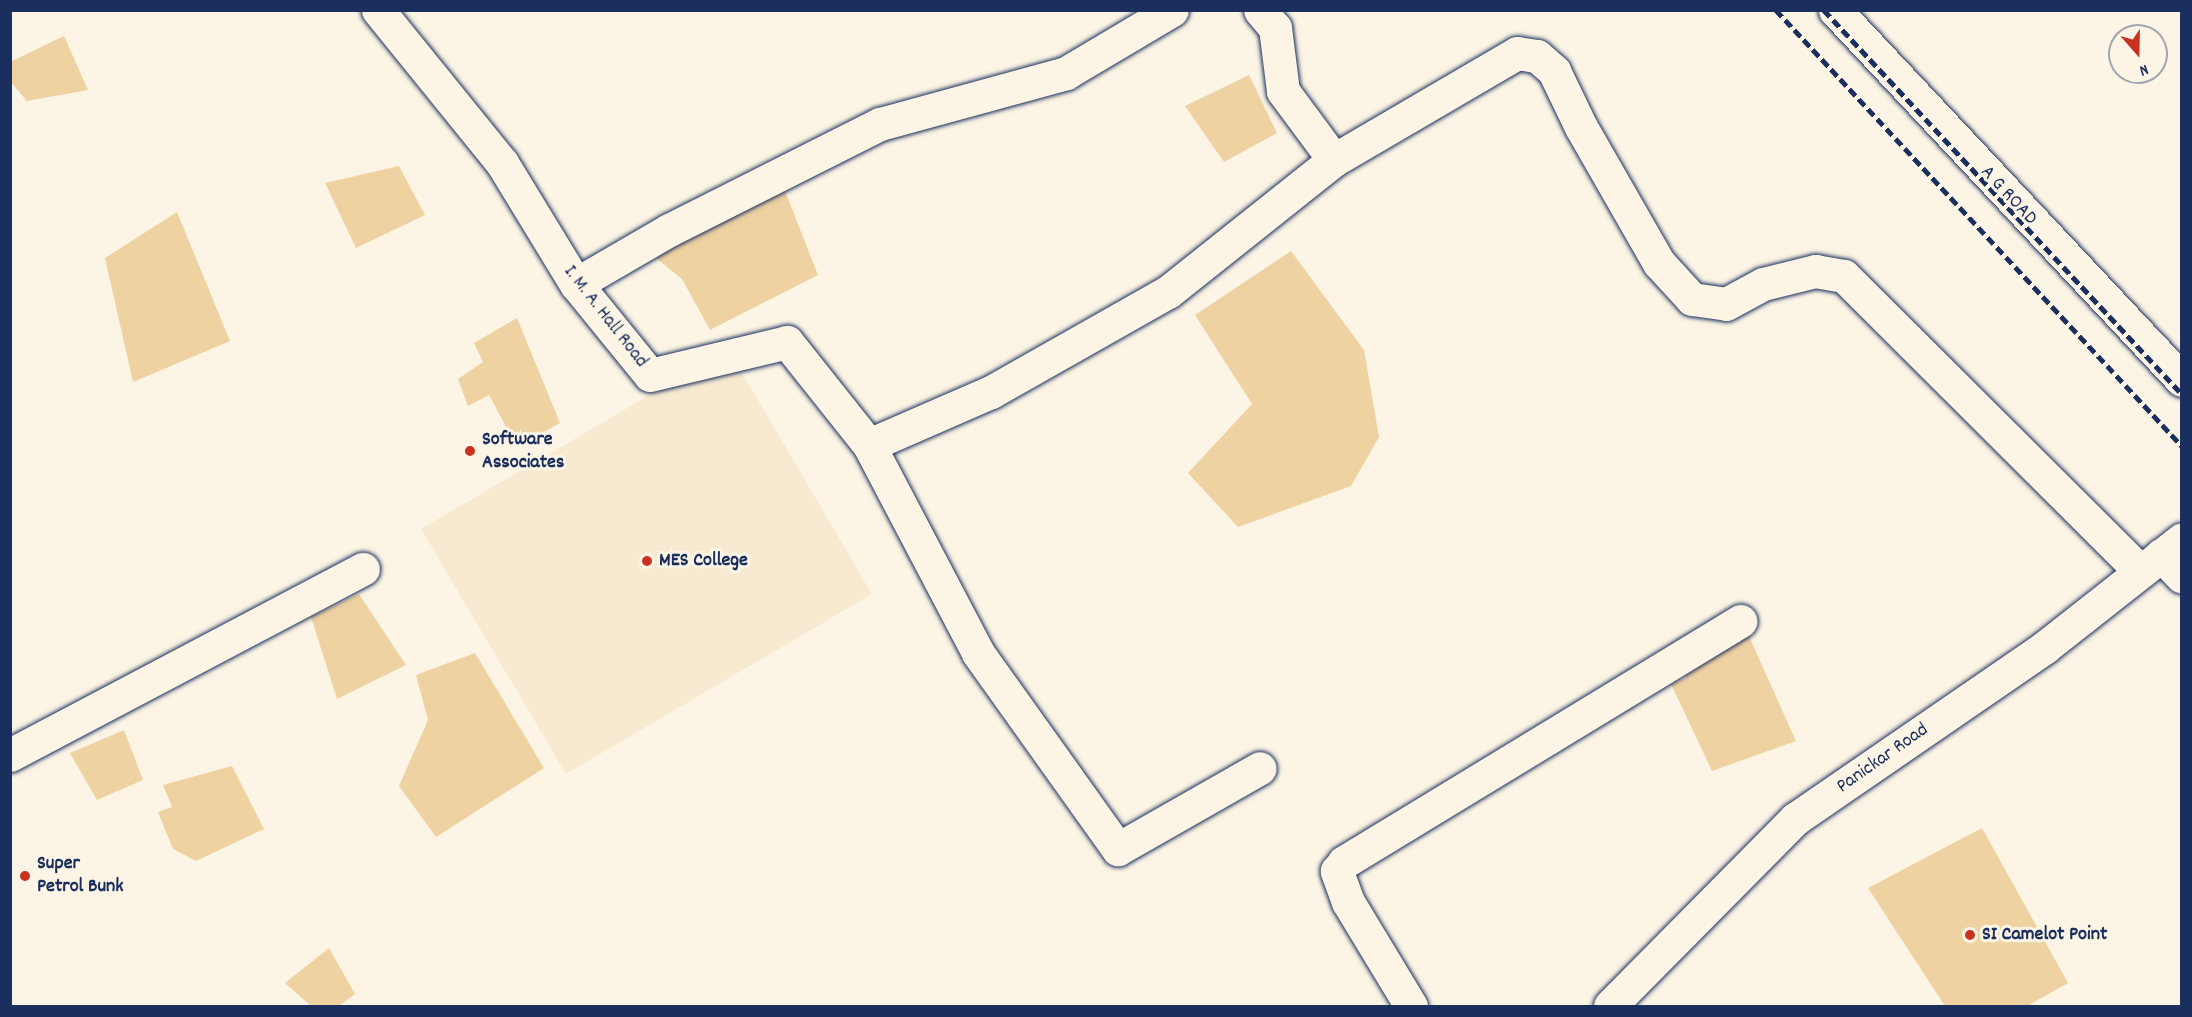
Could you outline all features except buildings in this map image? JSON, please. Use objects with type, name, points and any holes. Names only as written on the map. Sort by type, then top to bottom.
[{"type":"street","name":"I. M. A. Hall Road","points":[[378,10],[502,163],[576,284],[650,375],[787,342],[869,445]]},
{"type":"street","points":[[576,284],[669,230],[880,124],[1066,73],[1172,10]]},
{"type":"street","points":[[1260,10],[1275,28],[1283,91],[1334,160]]},
{"type":"street","name":"A G ROAD","points":[[1835,10],[2181,381]]},
{"type":"street","points":[[1260,768],[1118,849],[978,652],[869,445],[992,392],[1168,292],[1334,160],[1516,53],[1537,56],[1554,71],[1581,128],[1659,263],[1692,298],[1726,304],[1763,284],[1815,271],[1844,276],[2166,560]]},
{"type":"street","name":"Panickar Road","points":[[1610,1006],[1795,819],[2166,560]]},
{"type":"street","points":[[10,755],[363,570]]},
{"type":"street","points":[[1411,1006],[1348,902],[1337,871],[1344,862],[1741,621]]},
{"type":"shaded area","name":"MES College","points":[[728,349],[872,594],[566,774],[421,529]]},
{"type":"railway","points":[[1776,10],[2182,446]]},
{"type":"railway","points":[[1824,10],[2182,394]]},
{"type":"place","name":"Software Associates","points":[[470,451]]},
{"type":"place","name":"MES College","points":[[647,561]]},
{"type":"place","name":"Super Petrol Bunk","points":[[25,876]]},
{"type":"place","name":"SI Camelot Point","points":[[1970,935]]}]
